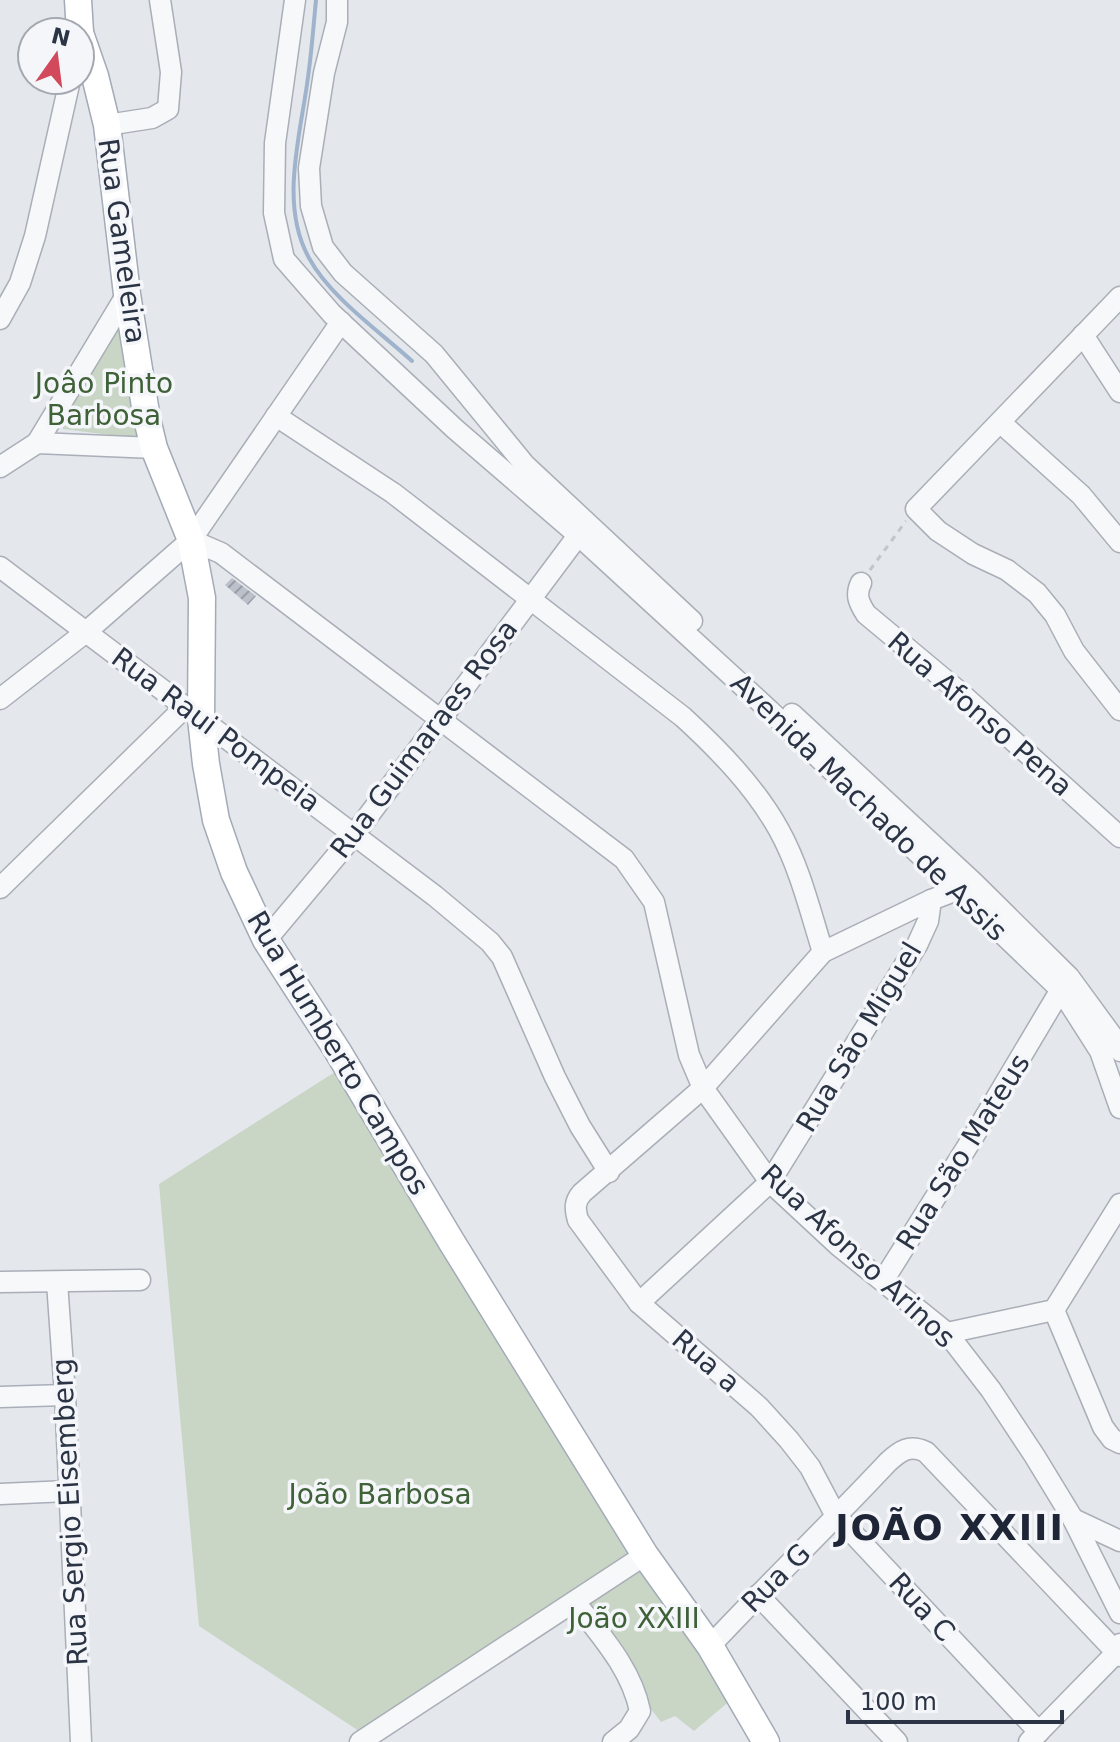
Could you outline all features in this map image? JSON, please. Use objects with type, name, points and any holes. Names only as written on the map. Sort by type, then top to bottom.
[{"type":"main road","name":"Rua Gameleira","points":[[96,80],[107,125],[127,294],[154,448],[191,540]]},
{"type":"main road","name":"Rua Humberto Campos","points":[[191,540],[202,598],[192,713],[216,820],[234,872],[266,940],[337,1050],[645,1555],[710,1646],[766,1742]]},
{"type":"street","points":[[107,125],[152,118],[168,109],[171,72],[160,0]]},
{"type":"street","name":"Avenida Machado de Assis","points":[[295,0],[275,143],[274,213],[284,259],[341,322],[455,429],[582,530]]},
{"type":"street","name":"Avenida Machado de Assis","points":[[337,0],[337,22],[324,73],[309,168],[311,206],[323,247],[343,273],[434,354],[582,530],[769,710],[966,887],[1065,983],[1115,1047],[1120,1108]]},
{"type":"street","points":[[0,319],[20,283],[35,236],[66,96]]},
{"type":"street","points":[[0,467],[37,443],[127,294]]},
{"type":"street","points":[[1120,297],[916,509],[938,531],[973,554],[1007,570],[1037,593],[1055,615],[1074,651],[1120,710]]},
{"type":"street","points":[[0,699],[86,632],[191,540],[341,322]]},
{"type":"street","points":[[1083,335],[1120,392]]},
{"type":"street","points":[[276,416],[393,493],[683,717],[728,761],[779,830],[797,869],[823,952]]},
{"type":"street","points":[[1001,423],[1081,495],[1120,542]]},
{"type":"street","points":[[37,443],[154,448]]},
{"type":"street","name":"Rua Guimaraes Rosa","points":[[266,940],[354,835],[582,530]]},
{"type":"street","name":"Rua Afonso Arinos","points":[[191,540],[221,553],[624,859],[654,902],[689,1055],[703,1088],[770,1182],[839,1246],[947,1333],[991,1390],[1073,1519],[1120,1613]]},
{"type":"street","name":"Rua Raui Pompeia","points":[[0,567],[464,919],[490,942],[502,957],[580,1126],[609,1172]]},
{"type":"street","name":"Rua Afonso Pena","points":[[861,583],[857,595],[866,614],[956,689],[1120,837]]},
{"type":"street","points":[[0,888],[192,713]]},
{"type":"street","points":[[609,1172],[703,1088],[823,952],[931,900],[966,887]]},
{"type":"street","name":"Rua São Miguel","points":[[639,1303],[770,1182],[917,945],[928,921],[931,900]]},
{"type":"street","name":"Avenida Machado de Assis","points":[[1065,983],[1083,1022],[1115,1047]]},
{"type":"street","name":"Rua São Mateus","points":[[883,1281],[1065,983]]},
{"type":"street","points":[[1042,1023],[1083,1022]]},
{"type":"street","name":"Rua a","points":[[609,1172],[582,1193],[575,1205],[578,1220],[639,1303],[759,1407],[810,1467],[837,1518]]},
{"type":"street","points":[[947,1333],[1054,1310],[1120,1204]]},
{"type":"street","points":[[0,1282],[140,1280]]},
{"type":"street","name":"Rua Sergio Eisemberg","points":[[57,1282],[81,1742]]},
{"type":"street","points":[[1054,1310],[1103,1427],[1112,1439],[1120,1443]]},
{"type":"street","points":[[0,1397],[65,1395]]},
{"type":"street","name":"Rua G","points":[[710,1646],[888,1462],[912,1448],[926,1452],[1119,1651]]},
{"type":"street","points":[[0,1494],[68,1491]]},
{"type":"street","name":"Rua C","points":[[837,1518],[1034,1737]]},
{"type":"street","points":[[1073,1519],[1120,1541]]},
{"type":"street","points":[[360,1742],[645,1555]]},
{"type":"street","points":[[758,1595],[897,1742]]},
{"type":"street","points":[[575,1602],[627,1672],[637,1695],[640,1711],[629,1729],[613,1742]]},
{"type":"street","points":[[1034,1737],[1119,1651]]},
{"type":"path","points":[[861,583],[916,509]]},
{"type":"green space","name":"Joâo Pinto Barbosa","points":[[125,308],[142,439],[63,429],[60,414]]},
{"type":"green space","name":"João Barbosa","points":[[335,1072],[738,1694],[694,1731],[675,1716],[661,1722],[568,1601],[362,1733],[199,1626],[159,1184]]},
{"type":"building","points":[[232,578],[256,596],[248,605],[225,585]]},
{"type":"waterway","points":[[316,0],[294,176],[296,218],[301,239],[309,258],[329,286],[412,361]]},
{"type":"district","name":"JOÃO XXIII","points":[[950,1527]]},
{"type":"park label","name":"João XXIII","points":[[634,1618]]}]
